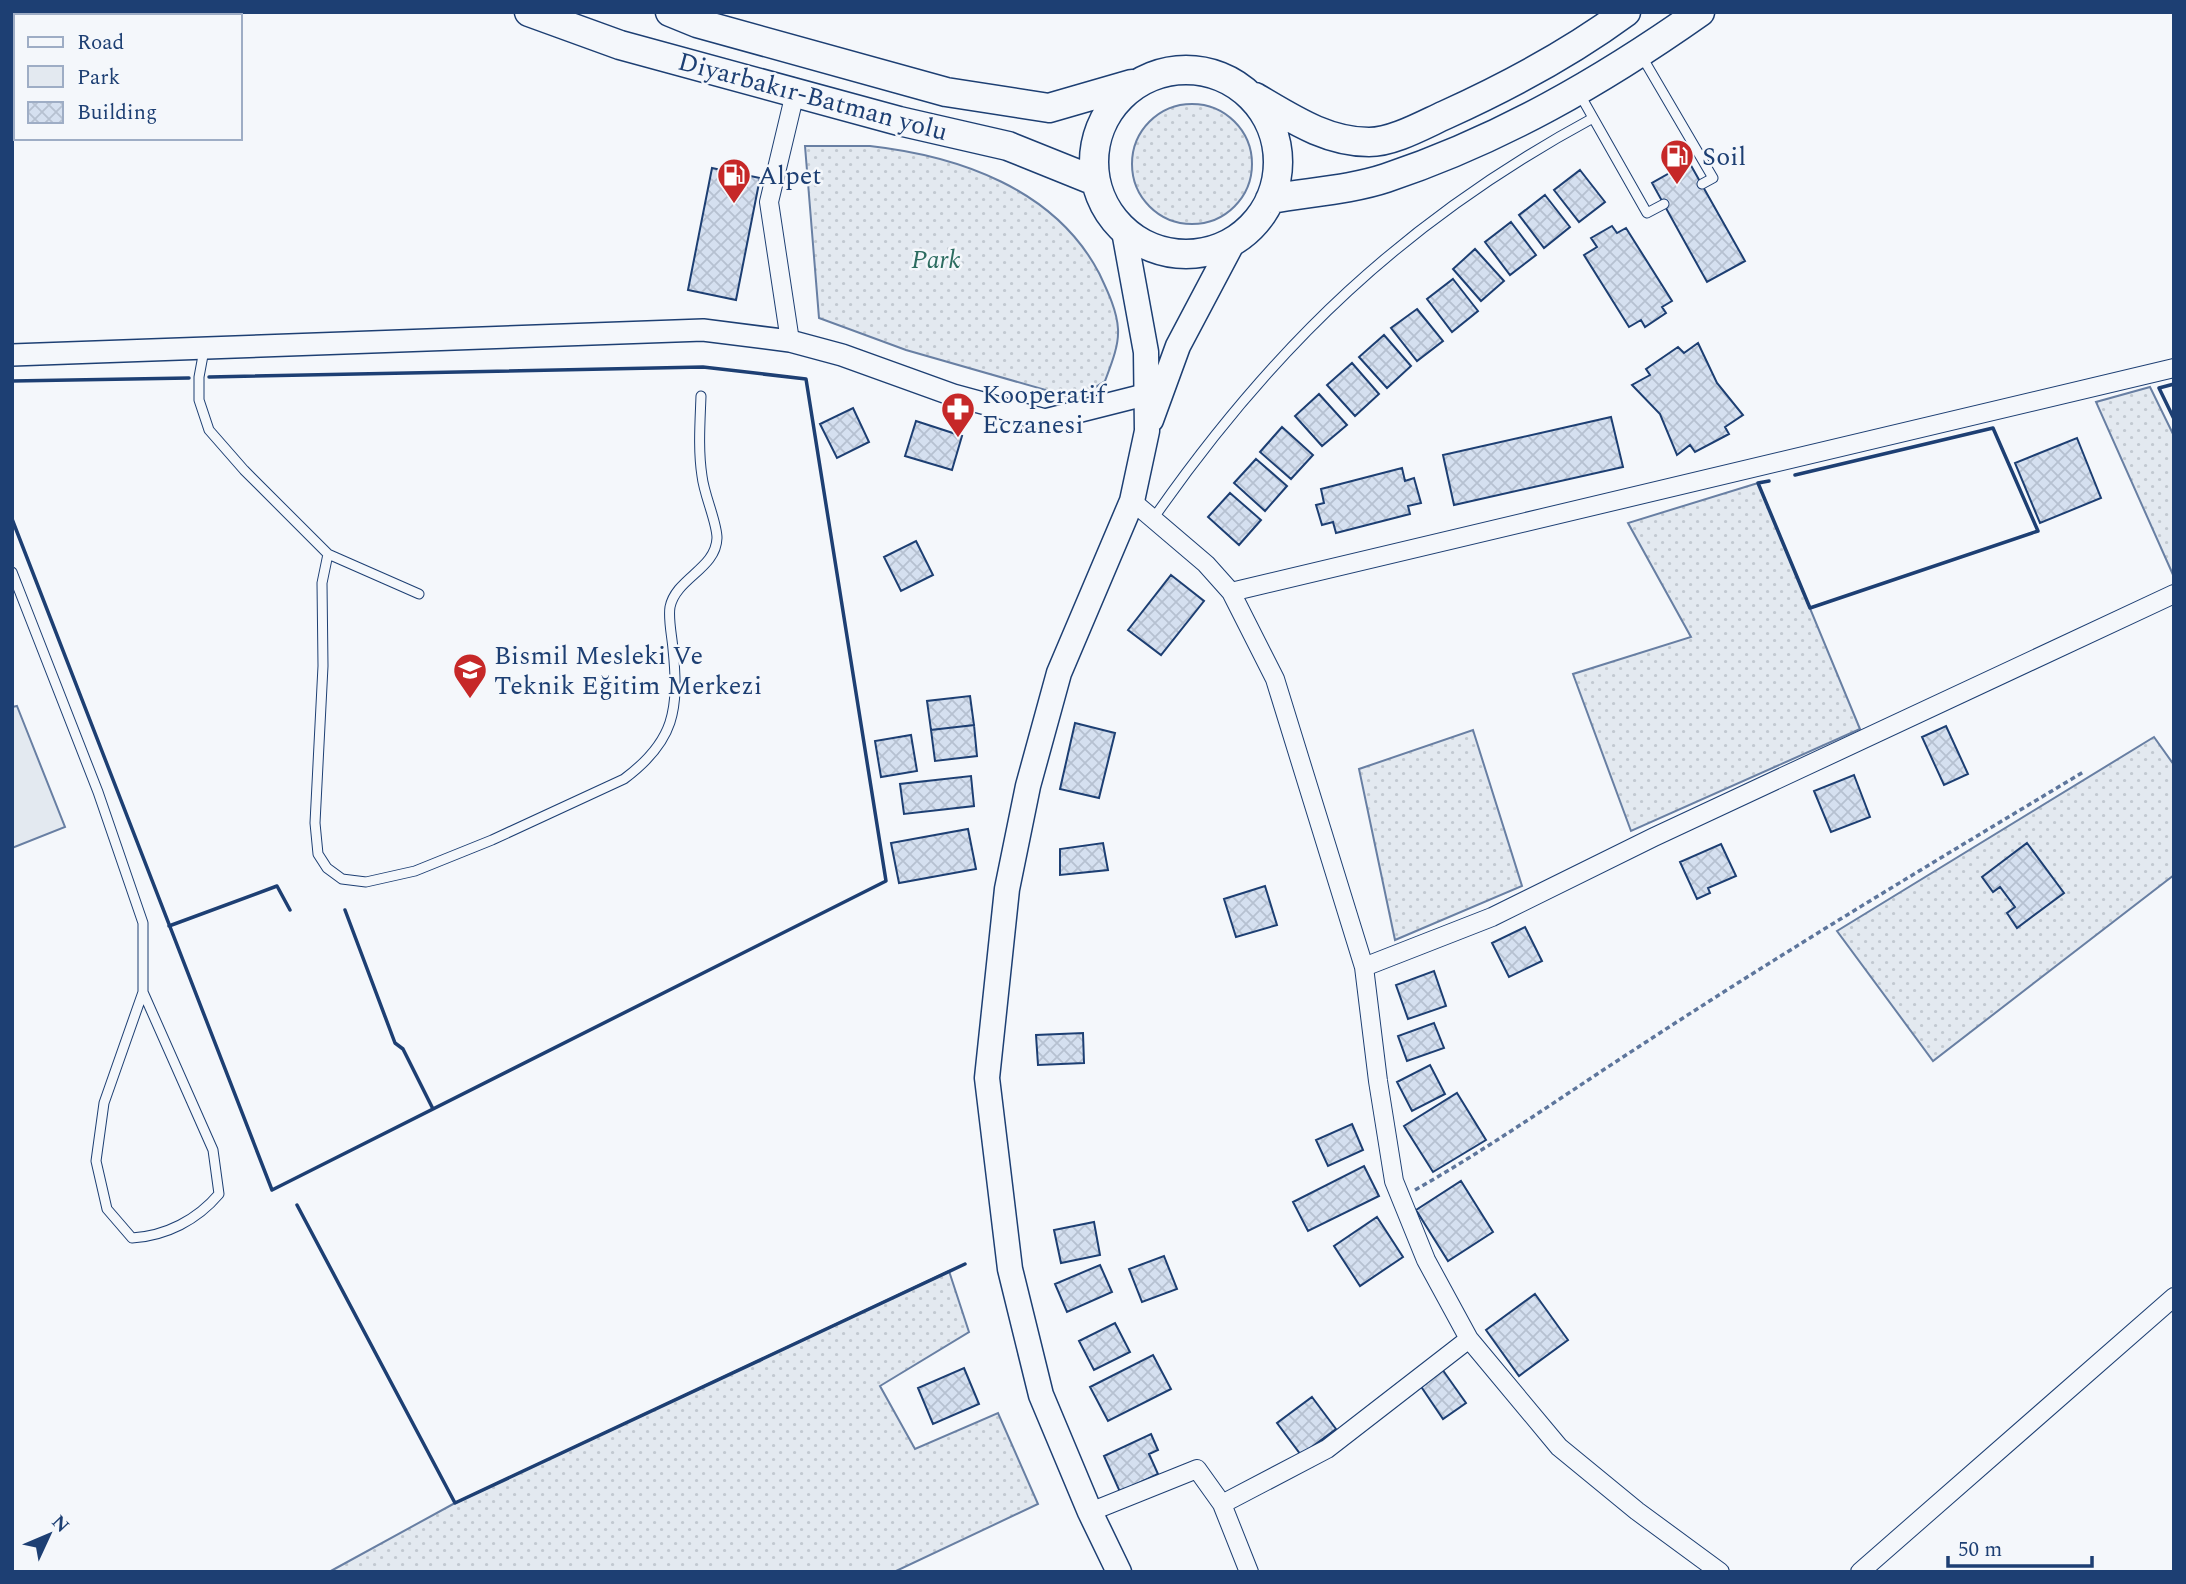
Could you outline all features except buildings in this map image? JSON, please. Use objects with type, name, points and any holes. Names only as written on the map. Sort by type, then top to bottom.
[{"type":"highway","name":"Diyarbakır-Batman yolu","points":[[529,12],[620,46],[1008,146],[1095,181]]},
{"type":"highway","name":"Diyarbakır-Batman yolu","points":[[670,12],[697,23],[946,92],[1049,108],[1138,82]]},
{"type":"highway","points":[[1247,92],[1265,115],[1276,142],[1278,170],[1270,199],[1255,223],[1233,242],[1206,252],[1177,254],[1149,246],[1124,231],[1106,208],[1095,181],[1093,153],[1101,125],[1116,100],[1138,82],[1166,71],[1194,69],[1222,77],[1315,131],[1370,142],[1415,129],[1514,83],[1587,41],[1626,12]]},
{"type":"highway","points":[[1270,199],[1383,179],[1509,130],[1640,54],[1700,12]]},
{"type":"main road","points":[[1124,231],[1146,352],[1144,394],[1147,431]]},
{"type":"main road","points":[[1119,1572],[1090,1512],[1041,1395],[1013,1282],[987,1078],[1007,889],[1028,786],[1059,673],[1132,501],[1147,431],[1178,346],[1233,242]]},
{"type":"street","points":[[790,341],[769,202],[795,93]]},
{"type":"street","points":[[12,355],[703,330],[790,341],[842,355],[953,395],[1045,420],[1144,394],[1178,346]]},
{"type":"street","points":[[1231,592],[2174,369]]},
{"type":"street","points":[[1132,501],[1206,564],[1231,592],[1275,679],[1364,967],[1394,1181],[1426,1260],[1469,1339],[1510,1393],[1559,1447],[1637,1511],[1720,1572]]},
{"type":"street","points":[[1364,967],[1492,916],[1654,837],[2174,594]]},
{"type":"street","points":[[1860,1572],[2174,1297]]},
{"type":"street","points":[[1222,1504],[1327,1449],[1469,1339]]},
{"type":"street","points":[[1090,1512],[1196,1469],[1222,1504],[1249,1572]]},
{"type":"lane","points":[[1640,54],[1713,178],[1702,184]]},
{"type":"lane","points":[[1578,91],[1647,213],[1664,204]]},
{"type":"lane","points":[[1153,519],[1251,390],[1354,284],[1473,189],[1593,118]]},
{"type":"lane","points":[[204,348],[199,377],[199,400],[209,430],[244,470],[328,554],[419,594]]},
{"type":"lane","points":[[328,554],[322,583],[323,666],[315,823],[318,854],[327,868],[342,879],[366,883],[415,871],[492,840],[624,779],[642,765],[661,744],[673,722],[677,688],[670,608],[676,590],[707,563],[715,550],[717,537],[702,474],[701,396]]},
{"type":"lane","points":[[12,572],[98,792],[142,923],[143,992],[104,1104],[96,1161],[107,1209],[132,1238],[154,1237],[203,1213],[219,1194],[213,1150],[143,992]]},
{"type":"path","points":[[1401,1198],[1488,1148],[1734,986],[2085,771]]},
{"type":"green space","points":[[1192,104],[1215,108],[1235,121],[1248,141],[1252,164],[1248,187],[1235,207],[1215,220],[1192,224],[1169,220],[1149,207],[1136,187],[1132,164],[1136,141],[1149,121],[1169,108]]},
{"type":"green space","name":"Park","points":[[805,146],[870,146],[937,158],[970,168],[1031,199],[1057,219],[1080,244],[1099,273],[1114,307],[1118,329],[1117,342],[1105,381],[1077,399],[906,350],[819,318]]},
{"type":"green space","points":[[2150,387],[2174,436],[2174,577],[2096,402]]},
{"type":"green space","points":[[1758,483],[1860,729],[1631,831],[1573,674],[1691,637],[1628,523]]},
{"type":"green space","points":[[17,706],[65,827],[12,848],[12,707]]},
{"type":"green space","points":[[1473,730],[1522,886],[1395,940],[1359,769]]},
{"type":"green space","points":[[2154,737],[2174,765],[2174,875],[1933,1061],[1837,931]]},
{"type":"green space","points":[[949,1271],[969,1332],[880,1386],[915,1449],[998,1413],[1038,1504],[894,1572],[329,1572],[455,1503]]},
{"type":"wall","points":[[12,519],[272,1190],[886,881],[806,379],[703,367],[209,377]]},
{"type":"wall","points":[[12,381],[189,378]]},
{"type":"wall","points":[[2174,384],[2159,388],[2174,419]]},
{"type":"wall","points":[[1769,481],[1758,483],[1810,608],[2038,531],[1993,428],[1795,475]]},
{"type":"wall","points":[[169,926],[277,886],[290,910]]},
{"type":"wall","points":[[345,910],[395,1043],[403,1049],[433,1109]]},
{"type":"wall","points":[[297,1205],[455,1503],[965,1264]]},
{"type":"place","name":"Soil","points":[[1677,186]]},
{"type":"place","name":"Alpet","points":[[734,205]]},
{"type":"place","name":"Kooperatif Eczanesi","points":[[958,439]]},
{"type":"place","name":"Bismil Mesleki Ve Teknik Eğitim Merkezi","points":[[470,700]]}]
